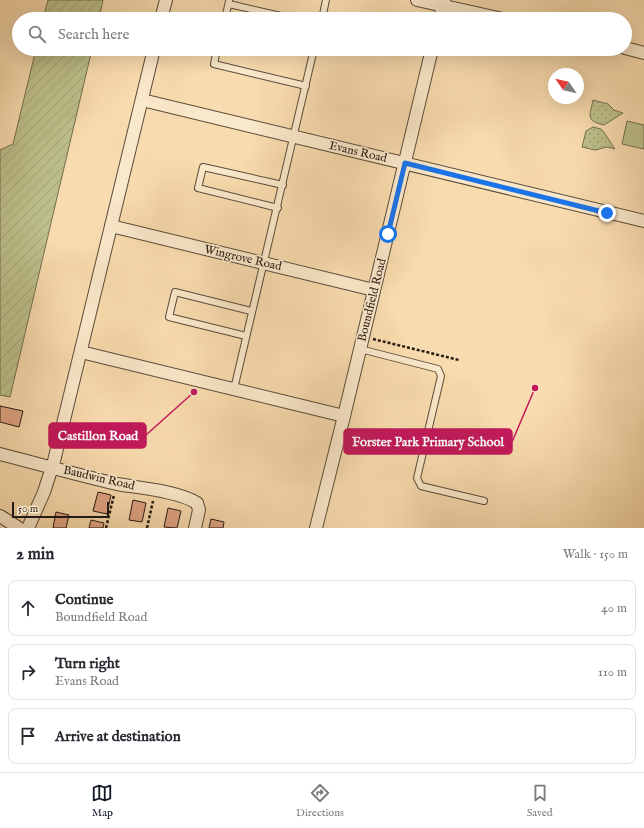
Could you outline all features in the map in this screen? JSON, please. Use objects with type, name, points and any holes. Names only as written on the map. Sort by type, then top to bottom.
[{"type":"street","points":[[163,12],[166,0]]},
{"type":"street","points":[[417,0],[444,3],[477,12]]},
{"type":"street","points":[[632,50],[644,53]]},
{"type":"street","points":[[28,528],[44,492],[52,467],[152,56]]},
{"type":"street","name":"Boundfield Road","points":[[316,528],[430,56]]},
{"type":"street","name":"Evans Road","points":[[142,100],[644,221]]},
{"type":"street","name":"Wingrove Road","points":[[111,226],[374,290]]},
{"type":"street","points":[[81,352],[344,416]]},
{"type":"street","name":"Baudwin Road","points":[[0,454],[116,484],[155,490],[191,499],[197,503],[199,510],[195,528]]},
{"type":"street","points":[[0,516],[19,528]]},
{"type":"lane","points":[[323,12],[326,0]]},
{"type":"lane","points":[[227,12],[229,2],[267,12]]},
{"type":"lane","points":[[216,56],[214,64],[306,86]]},
{"type":"lane","points":[[234,389],[251,311],[278,208],[312,56]]},
{"type":"lane","points":[[278,208],[198,188],[203,167],[283,185]]},
{"type":"lane","points":[[246,336],[169,317],[175,292],[251,311]]},
{"type":"lane","points":[[360,349],[438,368],[441,376],[416,478],[421,486],[484,501]]},
{"type":"path","points":[[363,336],[459,360]]},
{"type":"path","points":[[106,528],[116,484]]},
{"type":"path","points":[[147,528],[155,490]]},
{"type":"green space","points":[[48,0],[103,0],[100,12],[45,12]]},
{"type":"green space","points":[[34,56],[90,56],[10,397],[0,395],[0,150],[13,144]]},
{"type":"green space","points":[[593,100],[608,104],[614,110],[623,113],[604,125],[594,122],[590,117]]},
{"type":"green space","points":[[627,121],[644,125],[644,149],[622,144]]},
{"type":"green space","points":[[593,127],[603,131],[615,149],[607,147],[595,150],[582,147],[586,131]]},
{"type":"building","points":[[0,406],[23,411],[19,427],[0,422]]},
{"type":"building","points":[[98,492],[111,495],[107,514],[93,511]]},
{"type":"building","points":[[133,500],[146,503],[142,522],[129,520]]},
{"type":"building","points":[[168,508],[181,511],[177,528],[164,527]]},
{"type":"building","points":[[56,512],[69,515],[66,528],[53,528]]},
{"type":"building","points":[[211,519],[224,522],[223,528],[209,528]]},
{"type":"building","points":[[91,520],[104,523],[103,528],[89,528]]},
{"type":"place","name":"Forster Park Primary School","points":[[535,388]]},
{"type":"place","name":"Castillon Road","points":[[194,392]]},
{"type":"route","points":[[388,234],[405,163],[607,213]]}]
